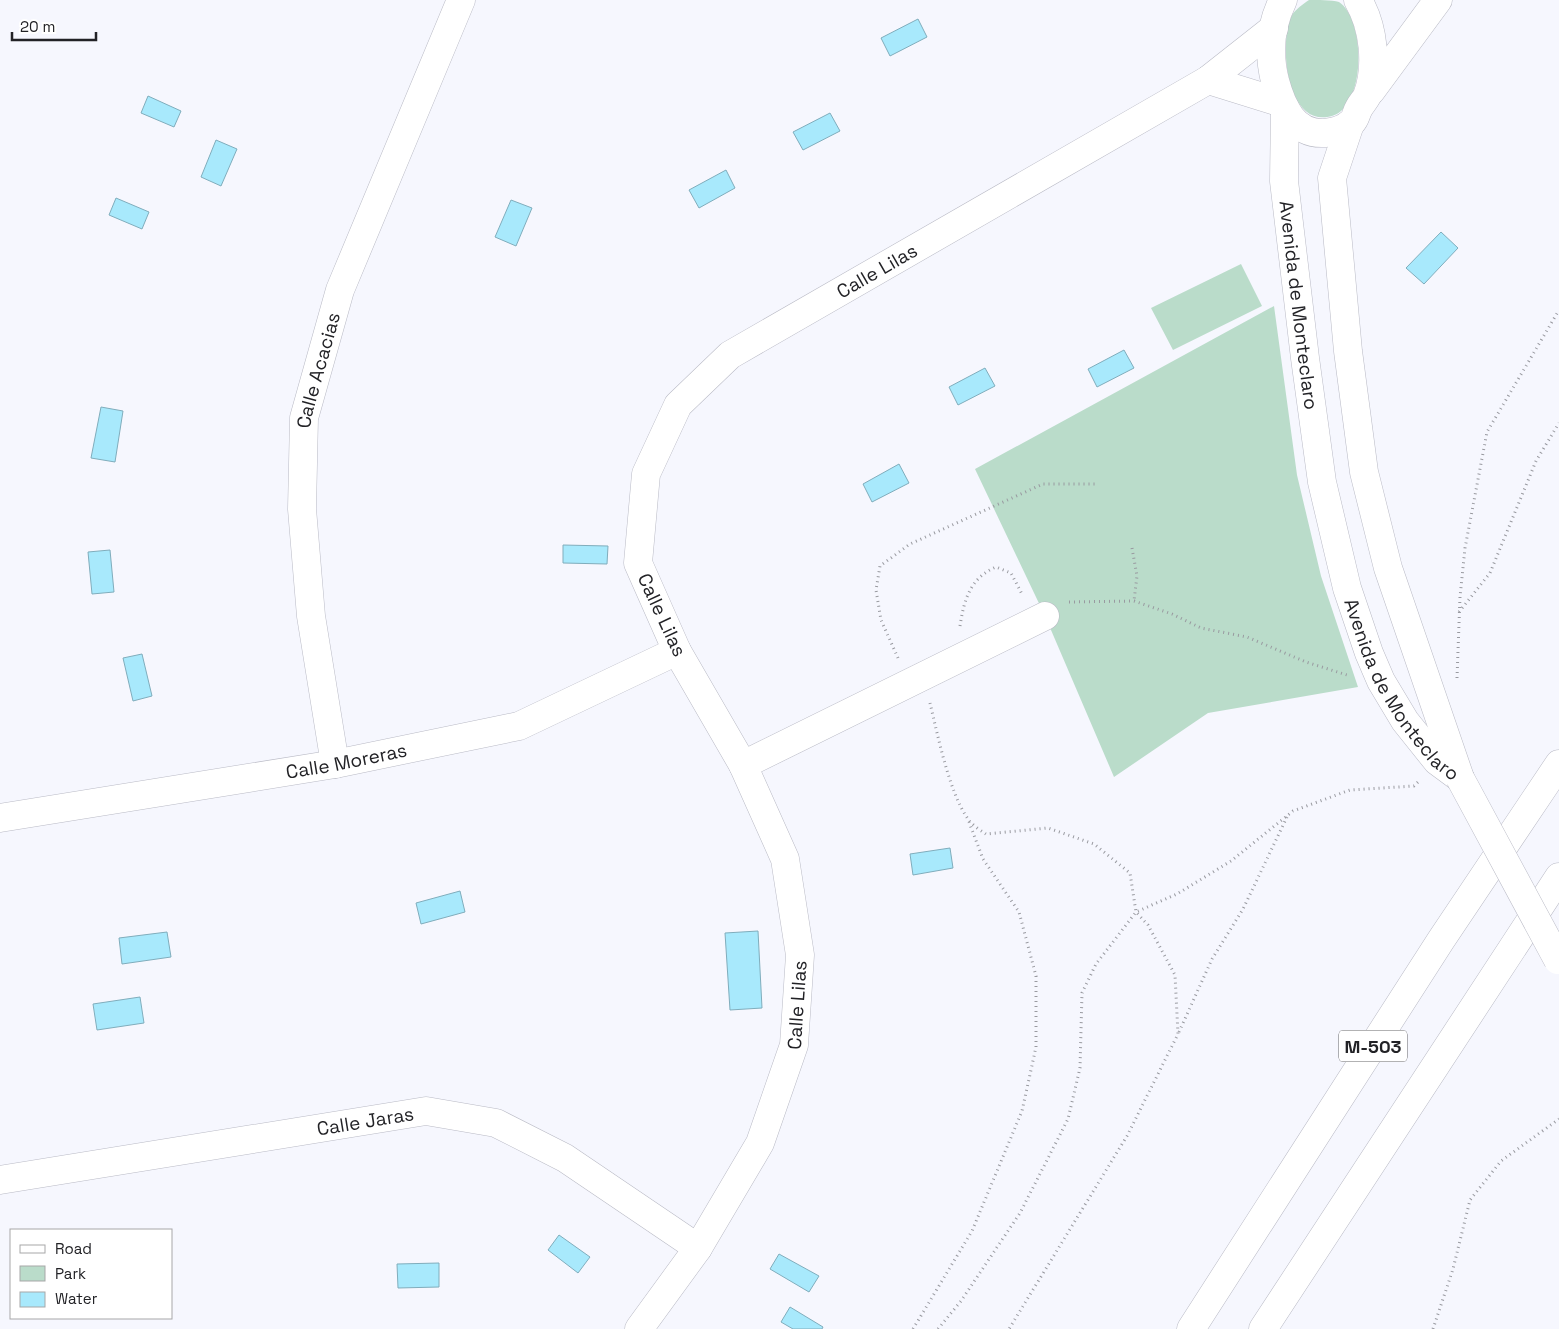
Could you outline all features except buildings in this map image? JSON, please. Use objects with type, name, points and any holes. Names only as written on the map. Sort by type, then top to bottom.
[{"type":"main road","name":"Calle Acacias","points":[[335,764],[311,616],[302,509],[304,418],[340,290],[461,0]]},
{"type":"main road","points":[[1358,0],[1370,31],[1373,47],[1373,71],[1367,96]]},
{"type":"main road","points":[[1367,96],[1438,0]]},
{"type":"main road","points":[[1278,10],[1270,40],[1271,64],[1284,106],[1298,126],[1315,134],[1334,132],[1350,124]]},
{"type":"main road","name":"Calle Lilas","points":[[639,1329],[698,1248],[760,1143],[794,1045],[800,955],[785,859],[743,765],[677,651],[638,563],[646,474],[678,405],[730,356],[1208,80],[1278,10]]},
{"type":"main road","points":[[1208,80],[1284,106]]},
{"type":"main road","name":"Avenida de Monteclaro","points":[[1367,96],[1350,124],[1332,178],[1348,351],[1364,472],[1388,568],[1460,778]]},
{"type":"main road","name":"Avenida de Monteclaro","points":[[1284,106],[1284,181],[1305,358],[1322,482],[1347,588],[1369,653],[1381,681],[1405,721],[1437,761],[1460,778]]},
{"type":"main road","points":[[743,765],[1034,621]]},
{"type":"main road","name":"Calle Moreras","points":[[0,818],[335,764],[519,726],[677,651]]},
{"type":"main road","name":"M-503","points":[[1191,1329],[1441,940],[1559,764]]},
{"type":"main road","points":[[1460,778],[1559,961]]},
{"type":"main road","name":"M-503","points":[[1263,1329],[1559,877]]},
{"type":"main road","name":"Calle Jaras","points":[[0,1180],[426,1111],[496,1123],[556,1153],[698,1248]]},
{"type":"path","points":[[1456,687],[1459,612],[1465,548],[1487,432],[1559,310]]},
{"type":"path","points":[[1459,612],[1490,573],[1536,461],[1559,424]]},
{"type":"path","points":[[913,1329],[972,1230],[1022,1111],[1036,1047],[1036,976],[1019,912],[983,859],[969,821],[959,802],[937,732],[917,680],[881,620],[876,590],[880,566],[910,544],[1043,484],[1097,484]]},
{"type":"path","points":[[1132,548],[1137,576],[1134,601]]},
{"type":"path","points":[[958,633],[963,603],[973,586],[984,573],[996,567],[1011,574],[1034,621],[1068,602],[1134,601],[1172,614],[1201,628],[1247,638],[1335,672],[1381,681]]},
{"type":"path","points":[[938,1329],[961,1301],[1020,1213],[1068,1119],[1080,1068],[1082,993],[1096,964],[1136,912],[1177,894],[1231,861],[1289,814],[1350,790],[1414,786],[1437,761]]},
{"type":"path","points":[[1009,1329],[1127,1136],[1178,1034],[1212,960],[1243,909],[1289,814]]},
{"type":"path","points":[[969,821],[986,834],[1048,828],[1094,844],[1130,873],[1136,912],[1148,925],[1175,975],[1178,1034]]},
{"type":"path","points":[[1433,1329],[1453,1269],[1470,1200],[1501,1161],[1559,1119]]},
{"type":"green space","points":[[1309,0],[1339,2],[1348,12],[1358,43],[1356,80],[1351,96],[1343,109],[1332,116],[1316,117],[1304,110],[1295,97],[1286,63],[1288,28],[1292,15]]},
{"type":"green space","points":[[1241,264],[1262,306],[1173,350],[1151,308]]},
{"type":"green space","points":[[1274,306],[1297,475],[1321,576],[1358,687],[1208,713],[1114,777],[1045,616],[975,469]]},
{"type":"water","points":[[918,19],[927,37],[890,56],[881,38]]},
{"type":"water","points":[[148,96],[181,111],[174,127],[141,113]]},
{"type":"water","points":[[830,113],[840,131],[803,150],[793,132]]},
{"type":"water","points":[[216,140],[237,149],[221,186],[201,177]]},
{"type":"water","points":[[726,170],[735,188],[699,208],[689,190]]},
{"type":"water","points":[[116,198],[149,212],[142,229],[109,215]]},
{"type":"water","points":[[511,200],[532,208],[516,246],[495,237]]},
{"type":"water","points":[[1441,232],[1458,248],[1424,284],[1406,268]]},
{"type":"water","points":[[1124,350],[1134,368],[1097,387],[1088,369]]},
{"type":"water","points":[[985,368],[995,386],[958,405],[949,387]]},
{"type":"water","points":[[101,407],[123,411],[115,462],[91,458]]},
{"type":"water","points":[[899,464],[909,483],[872,502],[863,484]]},
{"type":"water","points":[[563,545],[608,546],[607,564],[563,563]]},
{"type":"water","points":[[110,550],[114,592],[92,594],[88,552]]},
{"type":"water","points":[[142,654],[152,696],[133,701],[123,658]]},
{"type":"water","points":[[950,848],[953,868],[913,875],[910,854]]},
{"type":"water","points":[[460,891],[465,912],[421,924],[416,903]]},
{"type":"water","points":[[758,931],[762,1008],[730,1010],[725,933]]},
{"type":"water","points":[[167,932],[171,957],[122,964],[119,938]]},
{"type":"water","points":[[140,997],[144,1023],[97,1030],[93,1004]]},
{"type":"water","points":[[559,1235],[590,1257],[578,1273],[548,1250]]},
{"type":"water","points":[[779,1254],[819,1276],[809,1292],[770,1269]]},
{"type":"water","points":[[439,1263],[439,1287],[398,1288],[397,1264]]},
{"type":"water","points":[[790,1307],[823,1327],[822,1329],[793,1329],[781,1322]]}]
